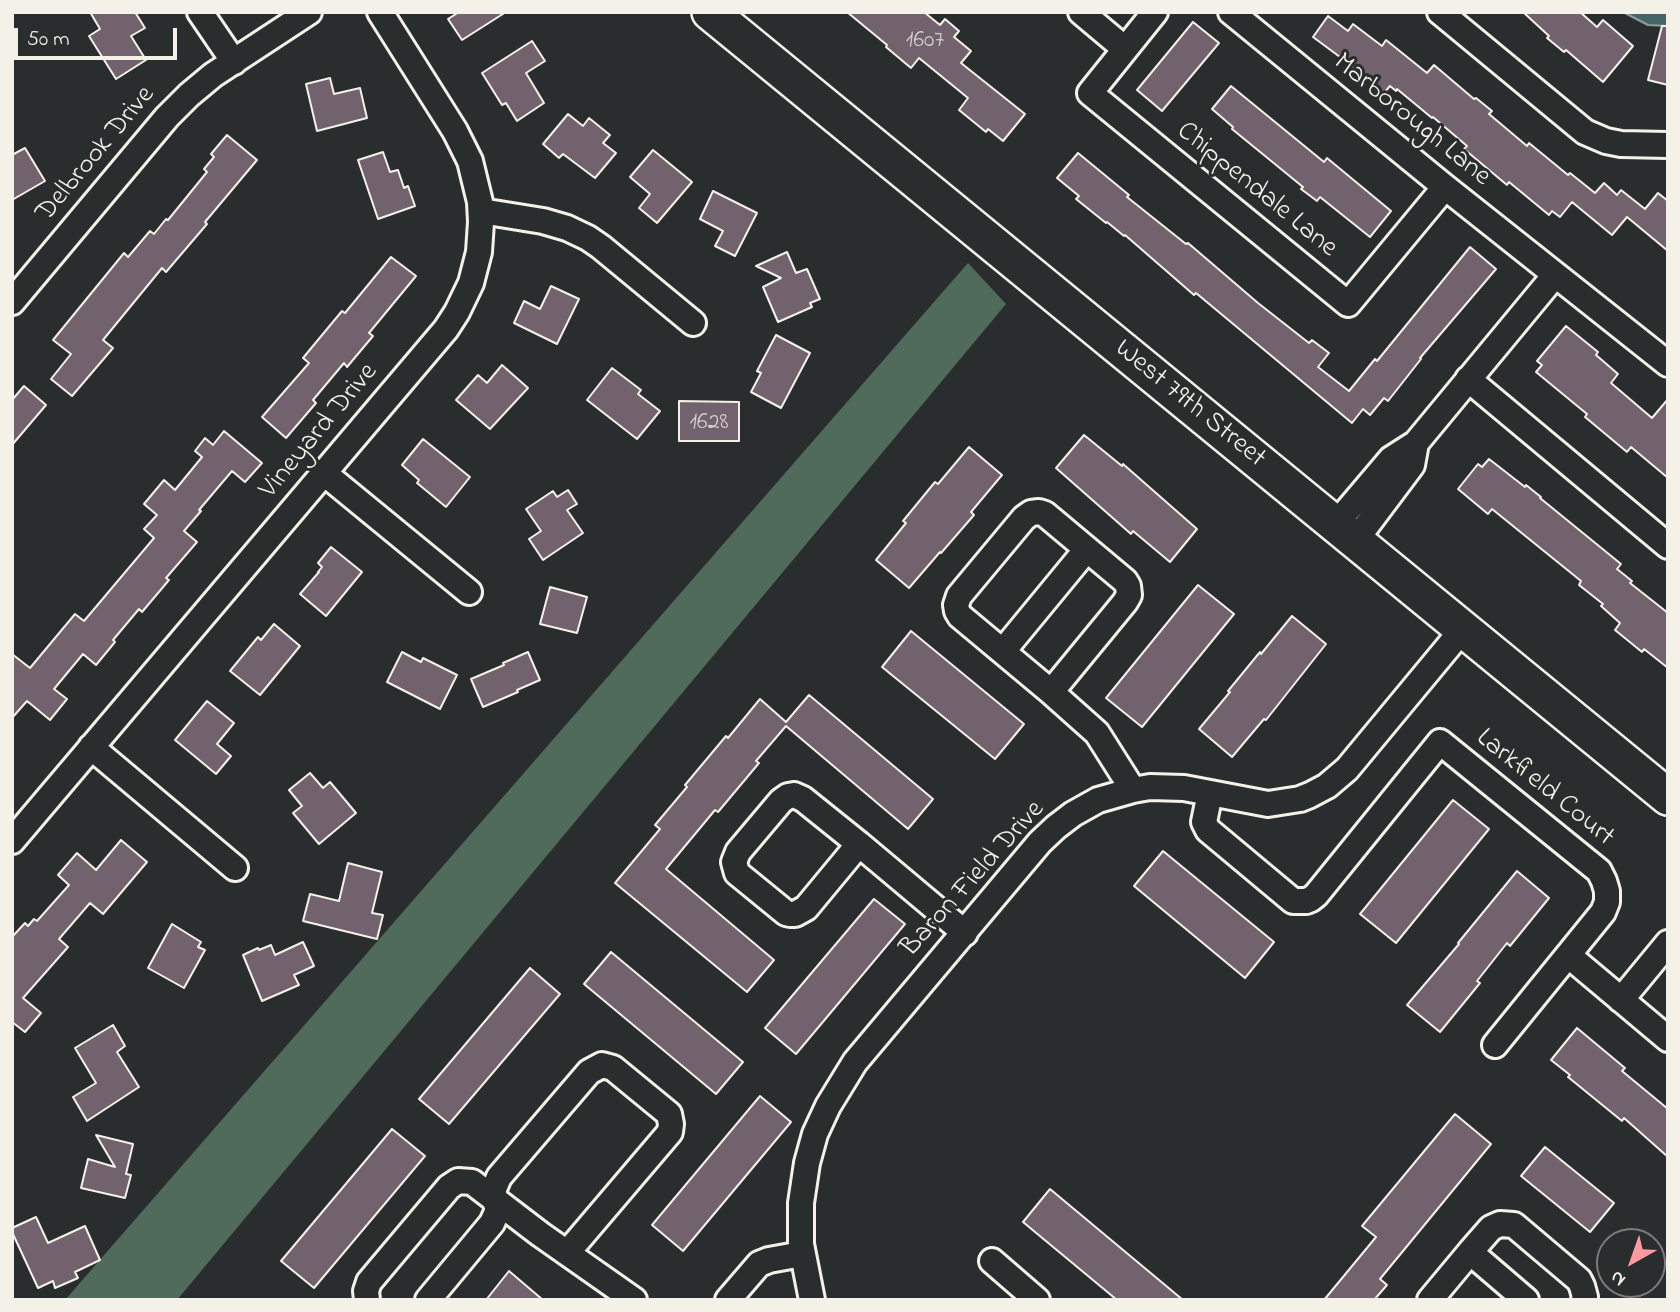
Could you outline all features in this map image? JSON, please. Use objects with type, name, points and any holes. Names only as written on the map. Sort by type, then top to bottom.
[{"type":"main road","name":"West 79th Street","points":[[710,12],[1668,797]]},
{"type":"street","points":[[200,12],[234,62]]},
{"type":"street","name":"Delbrook Drive","points":[[12,302],[175,108],[198,87],[309,12]]},
{"type":"street","name":"Vineyard Drive","points":[[12,841],[446,329],[471,282],[480,243],[481,211],[472,169],[455,131],[380,12]]},
{"type":"street","points":[[1080,12],[1125,50]]},
{"type":"street","name":"Chippendale Lane","points":[[1155,12],[1090,93],[1348,304],[1445,187]]},
{"type":"street","name":"Marborough Lane","points":[[1231,12],[1668,364]]},
{"type":"street","points":[[1440,12],[1585,132],[1621,144],[1668,145]]},
{"type":"street","points":[[481,211],[543,221],[588,238],[693,323]]},
{"type":"street","points":[[1345,533],[1391,459],[1416,443],[1555,275]]},
{"type":"street","points":[[1468,379],[1668,546]]},
{"type":"street","points":[[324,472],[469,592]]},
{"type":"street","points":[[1051,692],[1129,595],[1125,581],[1040,512],[1031,513],[1024,518],[959,596],[957,611],[1097,733],[1133,790]]},
{"type":"street","points":[[1003,652],[1087,549]]},
{"type":"street","name":"Baron Field Drive","points":[[812,1300],[802,1254],[800,1213],[807,1163],[815,1134],[828,1106],[855,1062],[1040,842],[1073,814],[1098,800],[1133,790],[1167,787],[1268,804],[1300,799],[1327,786],[1347,769],[1463,629]]},
{"type":"street","name":"Larkfield Court","points":[[1210,793],[1204,822],[1208,830],[1293,901],[1306,901],[1316,895],[1440,742],[1598,871],[1604,881],[1607,896],[1603,912],[1494,1045]]},
{"type":"street","points":[[91,747],[235,868]]},
{"type":"street","points":[[859,844],[806,908],[795,914],[786,913],[737,873],[734,862],[738,852],[781,801],[794,795],[803,799],[859,844],[965,933]]},
{"type":"street","points":[[1621,1000],[1668,943]]},
{"type":"street","points":[[1568,955],[1668,1039]]},
{"type":"street","points":[[428,1300],[494,1209],[494,1189],[499,1177],[589,1072],[602,1065],[613,1068],[669,1114],[670,1132],[567,1253]]},
{"type":"street","points":[[367,1300],[369,1282],[449,1187],[458,1181],[472,1182],[494,1209],[567,1253],[634,1300]]},
{"type":"street","points":[[1430,1300],[1491,1227],[1500,1224],[1514,1225],[1579,1280],[1584,1300]]},
{"type":"street","points":[[1470,1252],[1526,1300]]},
{"type":"street","points":[[728,1300],[759,1264],[802,1254]]},
{"type":"street","points":[[992,1261],[1037,1300]]},
{"type":"green space","points":[[968,263],[1006,304],[177,1300],[65,1300]]},
{"type":"water","points":[[1623,12],[1668,12],[1668,26],[1648,25]]},
{"type":"building","points":[[90,12],[135,12],[145,28],[131,36],[146,60],[116,79],[89,36],[100,29]]},
{"type":"building","points":[[459,12],[506,12],[462,40],[448,19]]},
{"type":"building","points":[[847,12],[924,12],[940,25],[945,19],[959,31],[954,37],[971,51],[961,63],[1025,114],[1003,141],[988,129],[986,132],[959,110],[968,98],[919,58],[911,68]]},
{"type":"building","points":[[1523,12],[1580,12],[1597,27],[1603,20],[1633,46],[1603,82],[1566,50],[1564,52],[1547,38],[1549,36]]},
{"type":"building","points":[[1328,16],[1348,31],[1353,24],[1382,46],[1386,40],[1427,73],[1434,65],[1492,111],[1489,114],[1527,146],[1529,143],[1595,193],[1604,183],[1617,195],[1621,190],[1645,209],[1658,193],[1668,201],[1668,251],[1627,217],[1612,235],[1572,202],[1560,217],[1552,211],[1549,215],[1509,182],[1507,185],[1464,149],[1467,146],[1397,89],[1396,91],[1390,86],[1384,93],[1313,37]]},
{"type":"building","points":[[1193,22],[1219,43],[1162,111],[1137,90]]},
{"type":"building","points":[[1662,26],[1668,26],[1668,85],[1648,80]]},
{"type":"building","points":[[532,41],[545,61],[526,73],[544,103],[517,121],[506,103],[502,105],[482,73]]},
{"type":"building","points":[[330,78],[334,94],[360,88],[367,118],[317,131],[306,84]]},
{"type":"building","points":[[1231,86],[1324,162],[1327,158],[1391,211],[1370,237],[1320,197],[1317,201],[1301,189],[1303,187],[1232,129],[1233,127],[1212,109]]},
{"type":"building","points":[[568,114],[583,126],[589,118],[610,135],[603,143],[616,153],[595,178],[563,154],[559,158],[543,144]]},
{"type":"building","points":[[227,135],[257,160],[166,272],[162,268],[103,340],[113,348],[72,396],[51,379],[71,354],[53,340],[124,253],[128,257],[150,231],[154,234],[166,219],[168,220],[207,172],[204,169],[214,157],[211,154]]},
{"type":"building","points":[[25,148],[45,181],[12,200],[12,155]]},
{"type":"building","points":[[653,150],[692,182],[657,223],[639,208],[650,194],[630,177]]},
{"type":"building","points":[[383,152],[390,172],[398,170],[404,188],[408,186],[415,206],[378,219],[358,160]]},
{"type":"building","points":[[1078,153],[1129,195],[1127,197],[1188,243],[1258,303],[1309,343],[1312,340],[1329,353],[1318,367],[1349,391],[1375,359],[1377,361],[1470,247],[1496,269],[1420,358],[1388,401],[1384,398],[1370,415],[1363,409],[1352,423],[1196,293],[1194,295],[1125,235],[1076,199],[1079,196],[1057,178]]},
{"type":"building","points":[[713,191],[757,213],[735,256],[715,246],[723,231],[700,219]]},
{"type":"building","points":[[787,252],[796,273],[807,269],[820,299],[810,303],[812,307],[778,322],[763,287],[781,278],[756,266]]},
{"type":"building","points":[[391,257],[416,276],[369,333],[373,336],[347,367],[344,363],[313,400],[316,403],[286,438],[262,417],[309,363],[303,358],[342,311],[345,313]]},
{"type":"building","points":[[551,286],[579,299],[557,344],[514,323],[524,301],[540,309]]},
{"type":"building","points":[[1566,326],[1598,352],[1596,355],[1618,374],[1611,383],[1652,418],[1668,399],[1668,478],[1631,447],[1627,452],[1585,417],[1587,414],[1536,372],[1542,365],[1537,361]]},
{"type":"building","points":[[776,335],[810,353],[781,408],[751,392],[761,373],[757,371]]},
{"type":"building","points":[[502,365],[528,388],[490,429],[456,400],[478,375],[487,383]]},
{"type":"building","points":[[612,368],[641,390],[638,394],[660,411],[637,439],[587,400]]},
{"type":"building","points":[[24,386],[46,405],[12,445],[12,400]]},
{"type":"building","points":[[679,401],[739,402],[739,441],[679,441]]},
{"type":"building","points":[[224,431],[262,463],[245,482],[232,471],[199,510],[201,511],[184,531],[197,542],[166,578],[169,580],[142,612],[139,609],[113,640],[115,642],[96,665],[83,654],[54,689],[67,699],[50,720],[27,701],[12,718],[12,654],[30,668],[75,614],[84,621],[154,538],[144,529],[157,515],[144,504],[164,480],[175,490],[202,457],[195,451],[205,438],[213,445]]},
{"type":"building","points":[[1084,435],[1122,466],[1123,464],[1197,529],[1170,562],[1133,531],[1131,534],[1056,468]]},
{"type":"building","points":[[423,439],[470,477],[446,507],[417,483],[419,480],[402,465]]},
{"type":"building","points":[[969,447],[1002,475],[971,512],[974,515],[909,588],[876,560],[935,482],[938,484]]},
{"type":"building","points":[[1489,459],[1525,487],[1526,485],[1621,564],[1617,569],[1632,581],[1630,583],[1668,613],[1668,668],[1644,649],[1642,652],[1615,630],[1620,623],[1601,606],[1603,604],[1579,585],[1581,581],[1492,509],[1488,514],[1458,489],[1478,464],[1482,467]]},
{"type":"building","points":[[568,490],[577,504],[567,510],[583,533],[543,560],[529,539],[541,531],[526,509],[553,491],[557,497]]},
{"type":"building","points":[[331,547],[362,572],[326,616],[300,594],[319,572],[322,567],[318,563]]},
{"type":"building","points":[[1198,585],[1234,614],[1142,727],[1106,698]]},
{"type":"building","points":[[550,587],[587,597],[577,633],[540,624]]},
{"type":"building","points":[[1292,616],[1326,644],[1266,720],[1264,719],[1232,757],[1199,729]]},
{"type":"building","points":[[274,624],[300,646],[260,695],[230,671],[258,637],[261,640]]},
{"type":"building","points":[[911,631],[1024,724],[995,759],[882,667]]},
{"type":"building","points":[[402,652],[421,662],[423,658],[457,675],[440,709],[387,682]]},
{"type":"building","points":[[528,652],[540,680],[483,707],[471,679]]},
{"type":"building","points":[[809,695],[933,799],[908,829],[786,726],[718,812],[715,810],[666,869],[774,960],[747,992],[615,883],[660,829],[655,825],[687,787],[685,785],[760,699],[786,722]]},
{"type":"building","points":[[207,701],[234,723],[217,744],[231,756],[216,774],[175,740]]},
{"type":"building","points":[[310,773],[323,788],[330,782],[356,813],[319,844],[293,813],[302,806],[289,790]]},
{"type":"building","points":[[1453,800],[1489,829],[1396,943],[1360,914]]},
{"type":"building","points":[[121,840],[147,862],[103,914],[90,903],[59,939],[68,947],[23,998],[41,1013],[25,1032],[12,1022],[12,937],[25,923],[28,926],[34,919],[37,921],[69,885],[58,875],[77,853],[96,870]]},
{"type":"building","points":[[1163,851],[1274,942],[1245,978],[1134,886]]},
{"type":"building","points":[[348,863],[382,872],[372,913],[383,915],[377,939],[303,921],[310,894],[339,901]]},
{"type":"building","points":[[1517,871],[1549,898],[1510,946],[1507,943],[1477,981],[1480,983],[1440,1032],[1407,1005]]},
{"type":"building","points":[[874,899],[905,924],[796,1054],[765,1028]]},
{"type":"building","points":[[172,924],[201,942],[198,947],[205,950],[184,988],[148,968]]},
{"type":"building","points":[[303,942],[314,966],[294,975],[299,985],[262,1001],[243,955],[271,945],[275,955]]},
{"type":"building","points":[[611,952],[743,1062],[716,1094],[584,984]]},
{"type":"building","points":[[530,968],[560,994],[449,1124],[419,1099]]},
{"type":"building","points":[[113,1025],[125,1046],[117,1052],[139,1087],[87,1121],[73,1097],[96,1083],[75,1048]]},
{"type":"building","points":[[1577,1028],[1625,1068],[1622,1071],[1668,1109],[1668,1157],[1624,1118],[1622,1121],[1568,1077],[1570,1075],[1551,1060]]},
{"type":"building","points":[[760,1096],[791,1122],[683,1251],[652,1225]]},
{"type":"building","points":[[1455,1114],[1491,1144],[1380,1279],[1387,1285],[1374,1300],[1324,1300],[1376,1237],[1362,1226]]},
{"type":"building","points":[[392,1129],[425,1156],[314,1288],[281,1261]]},
{"type":"building","points":[[96,1135],[133,1144],[126,1174],[131,1175],[125,1198],[81,1188],[88,1159],[115,1167]]},
{"type":"building","points":[[1545,1147],[1614,1203],[1590,1232],[1521,1176]]},
{"type":"building","points":[[1050,1189],[1183,1300],[1117,1300],[1023,1222]]},
{"type":"building","points":[[36,1217],[48,1243],[85,1226],[100,1260],[75,1272],[78,1278],[55,1288],[53,1281],[38,1288],[12,1232],[12,1228]]},
{"type":"building","points":[[509,1271],[543,1300],[486,1300]]}]
